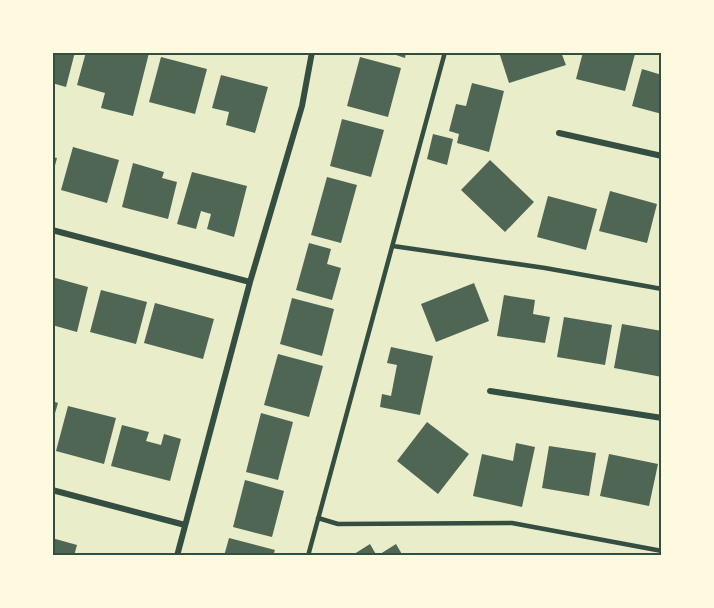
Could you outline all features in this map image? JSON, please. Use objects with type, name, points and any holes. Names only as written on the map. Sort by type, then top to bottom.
[{"type":"street","points":[[177,555],[250,282],[302,106],[312,52]]},
{"type":"street","points":[[559,133],[662,156]]},
{"type":"street","points":[[52,230],[250,282]]},
{"type":"street","points":[[490,391],[662,418]]},
{"type":"street","points":[[52,490],[185,525]]},
{"type":"lane","points":[[308,555],[445,52]]},
{"type":"lane","points":[[393,246],[545,268],[662,289]]},
{"type":"lane","points":[[318,518],[338,524],[512,523],[662,551]]},
{"type":"building","points":[[52,52],[75,52],[66,87],[52,83]]},
{"type":"building","points":[[86,52],[149,53],[133,116],[101,108],[105,93],[77,85]]},
{"type":"building","points":[[387,52],[406,52],[405,58]]},
{"type":"building","points":[[499,52],[561,52],[566,65],[509,83]]},
{"type":"building","points":[[583,52],[635,54],[625,91],[576,79]]},
{"type":"building","points":[[161,57],[207,69],[195,114],[149,102]]},
{"type":"building","points":[[360,57],[401,68],[388,117],[347,106]]},
{"type":"building","points":[[642,69],[662,75],[662,114],[632,106]]},
{"type":"building","points":[[221,75],[268,87],[255,133],[226,125],[229,112],[212,108]]},
{"type":"building","points":[[472,83],[504,91],[489,152],[457,143],[459,134],[449,131],[456,104],[466,106]]},
{"type":"building","points":[[342,119],[384,130],[371,177],[330,166]]},
{"type":"building","points":[[433,134],[453,139],[447,165],[427,159]]},
{"type":"building","points":[[73,147],[119,160],[107,203],[61,190]]},
{"type":"building","points":[[52,157],[57,158],[53,173],[52,173]]},
{"type":"building","points":[[490,160],[534,202],[505,232],[461,190]]},
{"type":"building","points":[[133,163],[164,172],[162,178],[177,182],[168,219],[122,207]]},
{"type":"building","points":[[192,172],[247,186],[234,237],[207,229],[211,214],[201,211],[196,229],[177,224]]},
{"type":"building","points":[[327,177],[357,185],[341,243],[311,235]]},
{"type":"building","points":[[610,191],[657,204],[647,243],[599,231]]},
{"type":"building","points":[[548,196],[597,209],[586,250],[537,237]]},
{"type":"building","points":[[309,243],[331,249],[327,264],[341,268],[332,300],[296,290]]},
{"type":"building","points":[[52,277],[88,287],[77,332],[52,325]]},
{"type":"building","points":[[474,283],[489,321],[436,342],[421,304]]},
{"type":"building","points":[[101,290],[147,302],[136,344],[90,332]]},
{"type":"building","points":[[504,295],[535,300],[533,314],[550,317],[545,343],[497,336]]},
{"type":"building","points":[[292,298],[334,309],[322,356],[280,344]]},
{"type":"building","points":[[155,303],[214,319],[203,359],[144,343]]},
{"type":"building","points":[[564,317],[612,325],[605,365],[557,357]]},
{"type":"building","points":[[622,324],[662,331],[662,377],[614,368]]},
{"type":"building","points":[[391,347],[433,356],[420,415],[380,407],[382,394],[391,396],[397,365],[387,363]]},
{"type":"building","points":[[278,354],[323,366],[309,417],[264,405]]},
{"type":"building","points":[[52,401],[58,403],[53,420],[52,420]]},
{"type":"building","points":[[68,406],[116,418],[104,464],[56,451]]},
{"type":"building","points":[[261,413],[293,422],[278,480],[246,472]]},
{"type":"building","points":[[427,422],[469,454],[438,494],[397,461]]},
{"type":"building","points":[[122,425],[149,432],[146,441],[161,445],[164,434],[181,439],[170,481],[111,466]]},
{"type":"building","points":[[516,443],[535,447],[522,507],[473,496],[482,454],[513,461]]},
{"type":"building","points":[[549,446],[596,453],[589,496],[542,488]]},
{"type":"building","points":[[609,454],[658,464],[649,506],[600,496]]},
{"type":"building","points":[[245,480],[284,491],[272,537],[233,527]]},
{"type":"building","points":[[52,538],[77,545],[74,556],[52,556]]},
{"type":"building","points":[[229,538],[275,550],[273,556],[224,556]]},
{"type":"building","points":[[370,544],[377,556],[351,556]]},
{"type":"building","points":[[396,544],[403,556],[377,556]]}]
